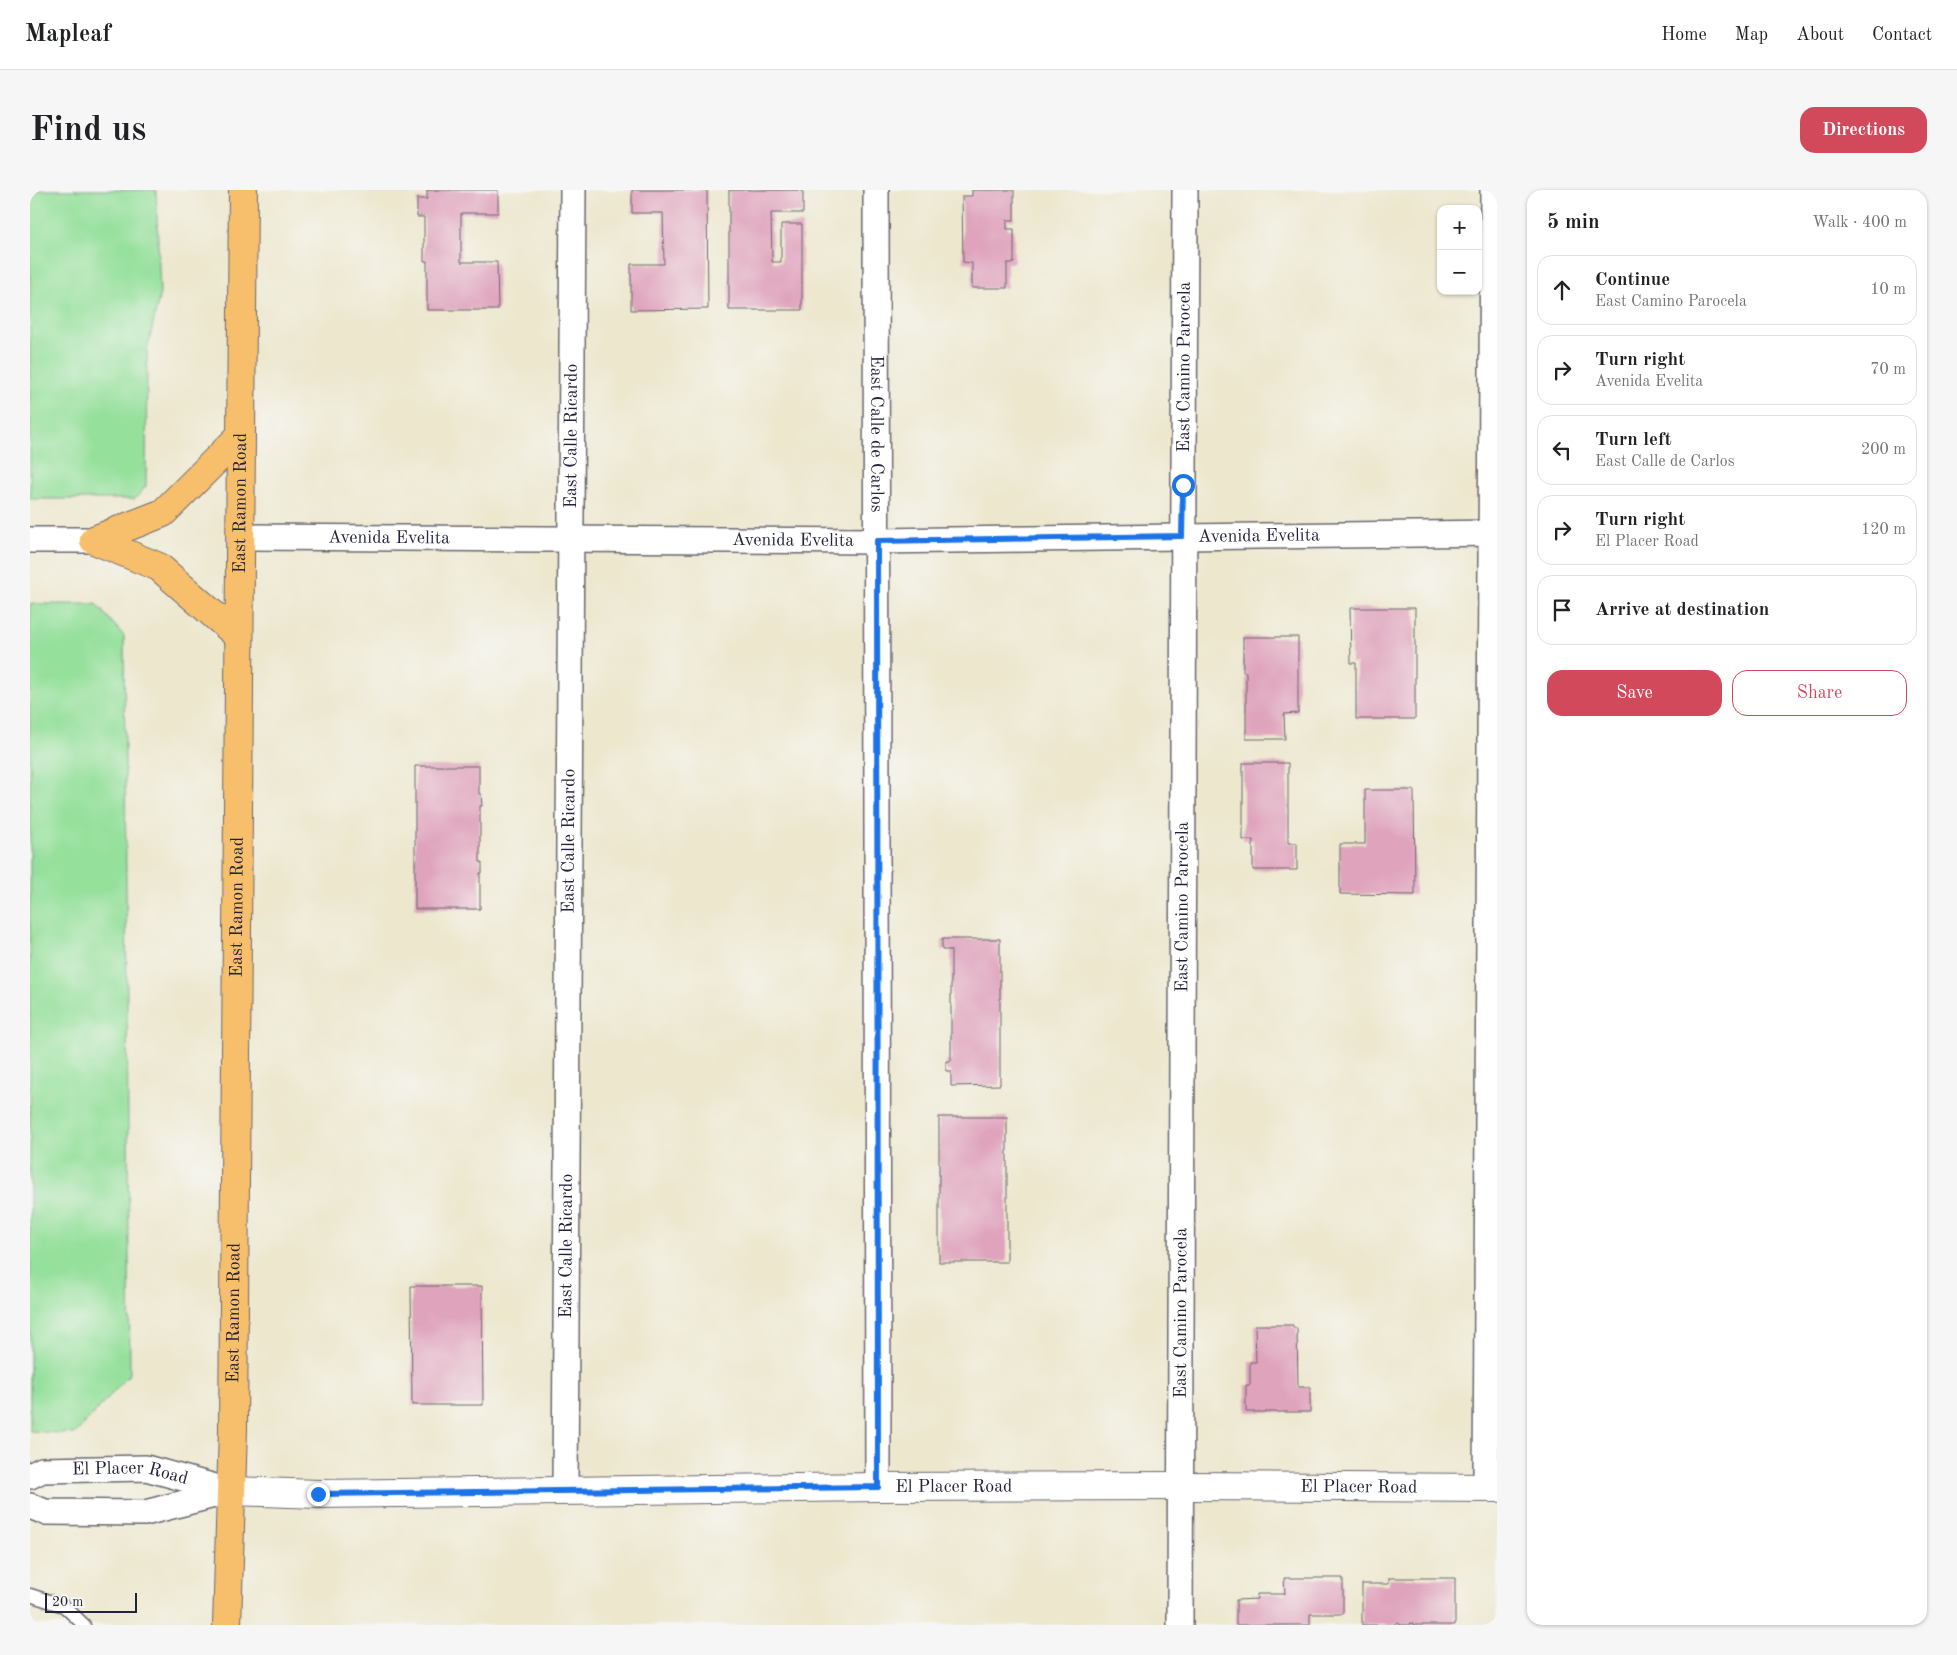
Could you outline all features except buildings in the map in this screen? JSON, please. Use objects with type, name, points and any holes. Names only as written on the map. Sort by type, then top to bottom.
[{"type":"main road","name":"East Ramon Road","points":[[228,1625],[233,1429],[243,190]]},
{"type":"main road","points":[[94,540],[163,513],[241,436]]},
{"type":"main road","points":[[94,540],[159,567],[238,636]]},
{"type":"street","name":"East Calle Ricardo","points":[[565,1491],[573,190]]},
{"type":"street","name":"East Calle de Carlos","points":[[876,190],[878,1487]]},
{"type":"street","name":"East Camino Parocela","points":[[1180,1625],[1182,536],[1185,190]]},
{"type":"street","points":[[1491,1488],[1494,533],[1492,190]]},
{"type":"street","name":"Avenida Evelita","points":[[241,537],[877,541],[1494,533]]},
{"type":"street","points":[[30,540],[94,540]]},
{"type":"street","name":"El Placer Road","points":[[30,1476],[42,1470],[146,1468],[230,1491],[318,1494],[878,1487],[1491,1488]]},
{"type":"street","name":"El Placer Road","points":[[30,1506],[45,1512],[145,1513],[230,1491]]},
{"type":"lane","points":[[30,1595],[64,1606],[84,1625]]},
{"type":"green space","points":[[30,190],[156,190],[160,293],[147,351],[146,486],[135,499],[30,499]]},
{"type":"green space","points":[[30,604],[96,604],[124,636],[130,1374],[75,1434],[30,1431]]},
{"type":"route","points":[[318,1494],[878,1487],[877,541],[1182,536],[1183,485]]}]
